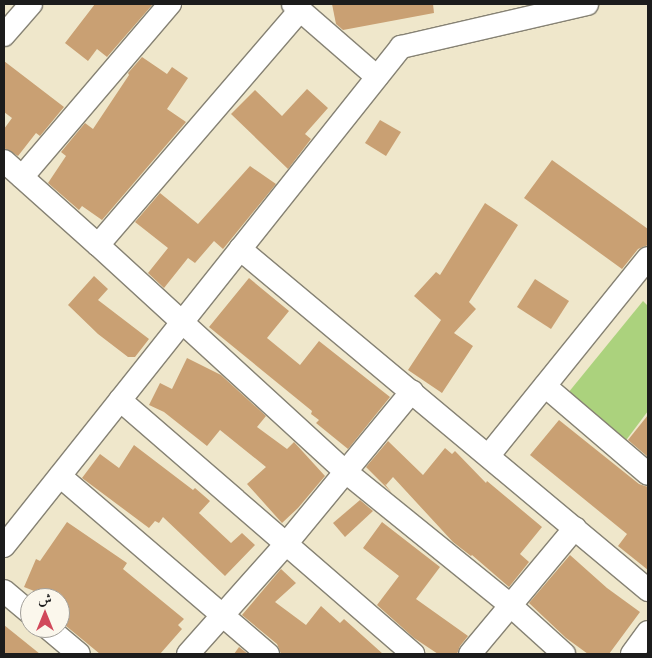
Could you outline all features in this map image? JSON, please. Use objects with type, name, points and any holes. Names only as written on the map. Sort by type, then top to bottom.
[{"type":"street","points":[[4,35],[31,4]]},
{"type":"street","points":[[22,177],[170,4]]},
{"type":"street","points":[[4,546],[401,47],[526,10],[587,4]]},
{"type":"street","points":[[98,245],[296,7],[377,77]]},
{"type":"street","points":[[4,162],[98,245],[346,472],[510,605],[564,654]]},
{"type":"street","points":[[240,249],[648,590]]},
{"type":"street","points":[[489,456],[648,258]]},
{"type":"street","points":[[545,386],[648,474]]},
{"type":"street","points":[[188,654],[286,544],[412,391]]},
{"type":"street","points":[[120,400],[414,654]]},
{"type":"street","points":[[60,476],[268,654]]},
{"type":"street","points":[[470,654],[575,528]]},
{"type":"street","points":[[4,590],[20,604]]},
{"type":"street","points":[[632,654],[648,632]]},
{"type":"street","points":[[60,638],[79,654]]},
{"type":"green space","points":[[643,301],[648,306],[648,411],[624,443],[568,393]]},
{"type":"building","points":[[95,4],[153,4],[107,57],[97,49],[88,61],[65,43]]},
{"type":"building","points":[[332,4],[433,4],[434,13],[343,30],[336,24]]},
{"type":"building","points":[[142,57],[167,74],[172,67],[188,78],[167,109],[186,122],[102,220],[82,206],[79,210],[48,183],[66,156],[61,152],[85,123],[93,129],[129,75],[128,73]]},
{"type":"building","points":[[4,61],[64,107],[40,136],[36,133],[18,156],[4,148],[4,129],[12,118],[4,112]]},
{"type":"building","points":[[307,89],[328,108],[305,134],[311,139],[288,169],[231,114],[255,90],[282,116]]},
{"type":"building","points":[[380,120],[401,132],[386,156],[365,143]]},
{"type":"building","points":[[552,160],[648,229],[648,245],[638,249],[622,269],[524,198]]},
{"type":"building","points":[[250,166],[276,184],[223,249],[214,241],[195,263],[188,258],[164,288],[148,273],[168,248],[135,222],[160,193],[198,224]]},
{"type":"building","points":[[485,203],[518,225],[469,302],[476,309],[454,333],[473,346],[442,393],[408,370],[441,320],[414,296],[436,272],[440,275]]},
{"type":"building","points":[[94,276],[108,289],[98,300],[149,339],[135,357],[128,357],[98,334],[68,305]]},
{"type":"building","points":[[249,278],[289,311],[267,338],[300,365],[319,341],[390,397],[348,449],[316,423],[319,420],[311,414],[312,411],[209,327]]},
{"type":"building","points":[[535,279],[569,301],[551,329],[517,307]]},
{"type":"building","points":[[187,358],[221,375],[266,416],[257,427],[287,449],[294,442],[325,476],[298,508],[282,523],[247,484],[266,467],[220,430],[207,446],[164,412],[149,405],[160,383],[172,389]]},
{"type":"building","points":[[648,415],[648,457],[628,440]]},
{"type":"building","points":[[559,420],[639,484],[648,487],[648,570],[618,546],[627,534],[530,455]]},
{"type":"building","points":[[388,441],[423,475],[445,448],[452,454],[455,451],[486,483],[487,481],[542,527],[520,554],[529,562],[509,587],[472,555],[453,542],[393,477],[386,485],[384,483],[392,493],[366,467]]},
{"type":"building","points":[[134,445],[193,490],[195,488],[210,501],[199,513],[231,543],[242,533],[255,545],[225,576],[163,517],[159,523],[155,521],[149,528],[82,478],[100,454],[119,468]]},
{"type":"building","points":[[360,500],[373,511],[345,537],[333,523]]},
{"type":"building","points":[[67,522],[127,563],[123,569],[184,619],[178,625],[182,629],[160,654],[100,654],[70,629],[70,588],[24,587],[36,559],[40,561]]},
{"type":"building","points":[[382,522],[440,567],[416,599],[468,636],[460,646],[457,654],[438,654],[414,638],[377,605],[399,576],[363,548]]},
{"type":"building","points":[[570,555],[607,588],[640,612],[609,654],[588,654],[566,638],[529,603]]},
{"type":"building","points":[[281,569],[296,583],[275,602],[306,625],[321,606],[340,623],[344,619],[383,654],[281,654],[277,644],[242,615]]},
{"type":"building","points":[[4,625],[40,654],[4,654]]},
{"type":"building","points":[[239,647],[248,654],[234,654]]}]
